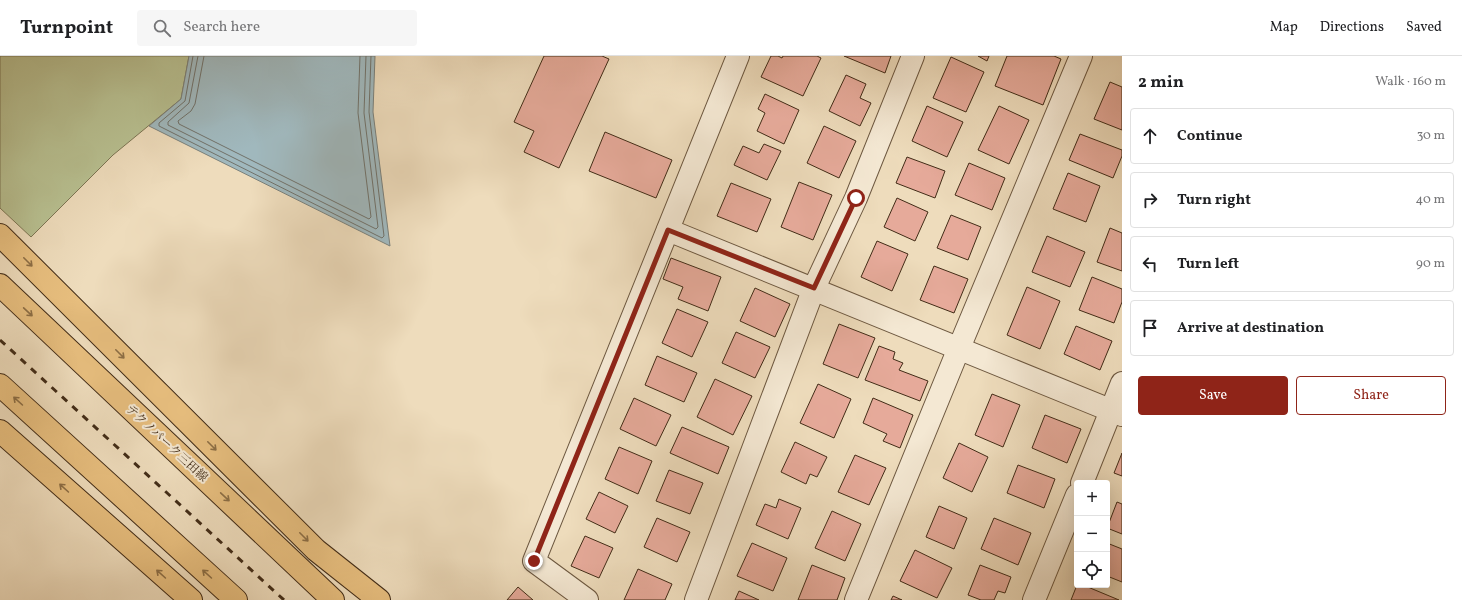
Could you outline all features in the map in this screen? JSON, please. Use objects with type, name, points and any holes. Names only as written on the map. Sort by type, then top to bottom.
[{"type":"main road","points":[[0,235],[316,550],[379,600]]},
{"type":"main road","name":"テクノパーク三田線","points":[[0,285],[333,600]]},
{"type":"main road","points":[[0,385],[236,600]]},
{"type":"main road","points":[[0,406],[165,536]]},
{"type":"main road","points":[[0,431],[191,600]]},
{"type":"street","points":[[587,600],[534,561],[738,56]]},
{"type":"street","points":[[696,600],[814,288],[856,198],[913,56]]},
{"type":"street","points":[[856,600],[1081,56]]},
{"type":"street","points":[[668,230],[814,288],[1117,413]]},
{"type":"street","points":[[1084,480],[1117,413],[1122,383]]},
{"type":"street","points":[[1034,600],[1074,501]]},
{"type":"green space","points":[[0,56],[189,56],[181,99],[113,155],[31,237],[0,208]]},
{"type":"water","points":[[189,56],[375,56],[373,112],[390,246],[149,126],[181,99]]},
{"type":"building","points":[[544,56],[602,56],[609,59],[559,168],[524,152],[534,131],[514,122]]},
{"type":"building","points":[[771,56],[778,56],[782,58],[783,56],[817,56],[821,58],[803,96],[761,77]]},
{"type":"building","points":[[844,56],[891,56],[885,73]]},
{"type":"building","points":[[978,56],[989,56],[987,61]]},
{"type":"building","points":[[1007,56],[1054,56],[1061,59],[1043,105],[995,86]]},
{"type":"building","points":[[951,57],[984,72],[966,112],[933,98]]},
{"type":"building","points":[[846,75],[866,84],[860,98],[871,103],[860,126],[829,111]]},
{"type":"building","points":[[1110,82],[1122,87],[1122,130],[1094,119]]},
{"type":"building","points":[[765,94],[799,110],[784,144],[757,131],[765,113],[758,109]]},
{"type":"building","points":[[927,106],[963,122],[947,157],[912,141]]},
{"type":"building","points":[[999,106],[1029,120],[1009,164],[978,150]]},
{"type":"building","points":[[824,126],[856,141],[839,178],[807,163]]},
{"type":"building","points":[[605,132],[672,160],[656,198],[589,171]]},
{"type":"building","points":[[1080,134],[1122,150],[1122,156],[1113,178],[1069,160]]},
{"type":"building","points":[[764,144],[781,151],[767,180],[734,165],[743,146],[759,153]]},
{"type":"building","points":[[907,157],[945,171],[935,198],[896,183]]},
{"type":"building","points":[[969,163],[1005,178],[992,210],[955,195]]},
{"type":"building","points":[[1068,173],[1100,186],[1086,222],[1053,209]]},
{"type":"building","points":[[799,182],[832,195],[813,240],[781,227]]},
{"type":"building","points":[[731,183],[771,199],[757,232],[717,216]]},
{"type":"building","points":[[897,198],[928,212],[915,241],[884,227]]},
{"type":"building","points":[[951,215],[981,227],[968,260],[937,248]]},
{"type":"building","points":[[1110,228],[1122,233],[1122,271],[1097,262]]},
{"type":"building","points":[[1047,236],[1085,252],[1070,287],[1032,272]]},
{"type":"building","points":[[877,241],[908,254],[892,291],[861,277]]},
{"type":"building","points":[[671,258],[721,277],[708,311],[678,299],[683,287],[663,279]]},
{"type":"building","points":[[934,266],[968,279],[954,313],[920,300]]},
{"type":"building","points":[[1092,277],[1122,289],[1122,302],[1114,323],[1079,310]]},
{"type":"building","points":[[1027,287],[1060,301],[1040,349],[1007,335]]},
{"type":"building","points":[[755,288],[790,304],[775,337],[740,321]]},
{"type":"building","points":[[677,309],[708,322],[692,357],[662,343]]},
{"type":"building","points":[[839,324],[875,338],[858,378],[823,364]]},
{"type":"building","points":[[1076,326],[1112,341],[1100,370],[1064,354]]},
{"type":"building","points":[[736,332],[770,347],[755,378],[722,363]]},
{"type":"building","points":[[879,346],[895,352],[893,359],[903,363],[899,370],[928,381],[920,401],[865,380]]},
{"type":"building","points":[[657,356],[697,373],[684,402],[645,385]]},
{"type":"building","points":[[715,379],[752,396],[733,435],[697,417]]},
{"type":"building","points":[[818,384],[851,399],[834,438],[800,423]]},
{"type":"building","points":[[992,394],[1020,405],[1003,447],[975,435]]},
{"type":"building","points":[[634,398],[671,415],[656,446],[620,429]]},
{"type":"building","points":[[873,398],[913,415],[900,448],[883,441],[887,434],[863,423]]},
{"type":"building","points":[[1045,415],[1081,429],[1067,463],[1032,448]]},
{"type":"building","points":[[682,427],[729,447],[718,474],[670,453]]},
{"type":"building","points":[[795,442],[827,457],[817,477],[810,474],[806,484],[781,472]]},
{"type":"building","points":[[959,443],[988,457],[972,492],[943,478]]},
{"type":"building","points":[[619,447],[652,461],[638,494],[605,479]]},
{"type":"building","points":[[1122,453],[1122,476],[1114,473]]},
{"type":"building","points":[[855,455],[886,468],[869,505],[838,492]]},
{"type":"building","points":[[1018,465],[1055,479],[1044,508],[1007,493]]},
{"type":"building","points":[[669,470],[703,483],[690,514],[656,501]]},
{"type":"building","points":[[599,492],[628,506],[615,533],[586,519]]},
{"type":"building","points":[[779,499],[801,508],[788,539],[756,525],[765,504],[776,508]]},
{"type":"building","points":[[1117,502],[1122,504],[1122,534],[1110,529],[1110,520]]},
{"type":"building","points":[[939,506],[967,518],[954,549],[926,537]]},
{"type":"building","points":[[832,511],[861,524],[845,561],[815,548]]},
{"type":"building","points":[[657,518],[690,532],[677,562],[644,547]]},
{"type":"building","points":[[994,518],[1031,533],[1018,565],[981,549]]},
{"type":"building","points":[[585,536],[613,548],[599,578],[571,566]]},
{"type":"building","points":[[752,543],[787,558],[773,591],[737,576]]},
{"type":"building","points":[[1110,544],[1122,549],[1122,582],[1110,577]]},
{"type":"building","points":[[915,550],[952,568],[937,598],[900,581]]},
{"type":"building","points":[[812,565],[845,578],[837,600],[798,600]]},
{"type":"building","points":[[980,565],[1011,577],[1005,593],[998,591],[994,600],[981,600],[968,595]]},
{"type":"building","points":[[638,569],[672,584],[665,600],[624,600]]},
{"type":"building","points":[[518,587],[533,600],[507,600]]},
{"type":"building","points":[[1076,588],[1090,588],[1119,600],[1071,600]]},
{"type":"building","points":[[739,591],[759,600],[735,600]]},
{"type":"building","points":[[893,596],[902,600],[891,600]]},
{"type":"railway","points":[[0,340],[284,600]]},
{"type":"route","points":[[534,561],[668,230],[814,288],[856,198]]}]
